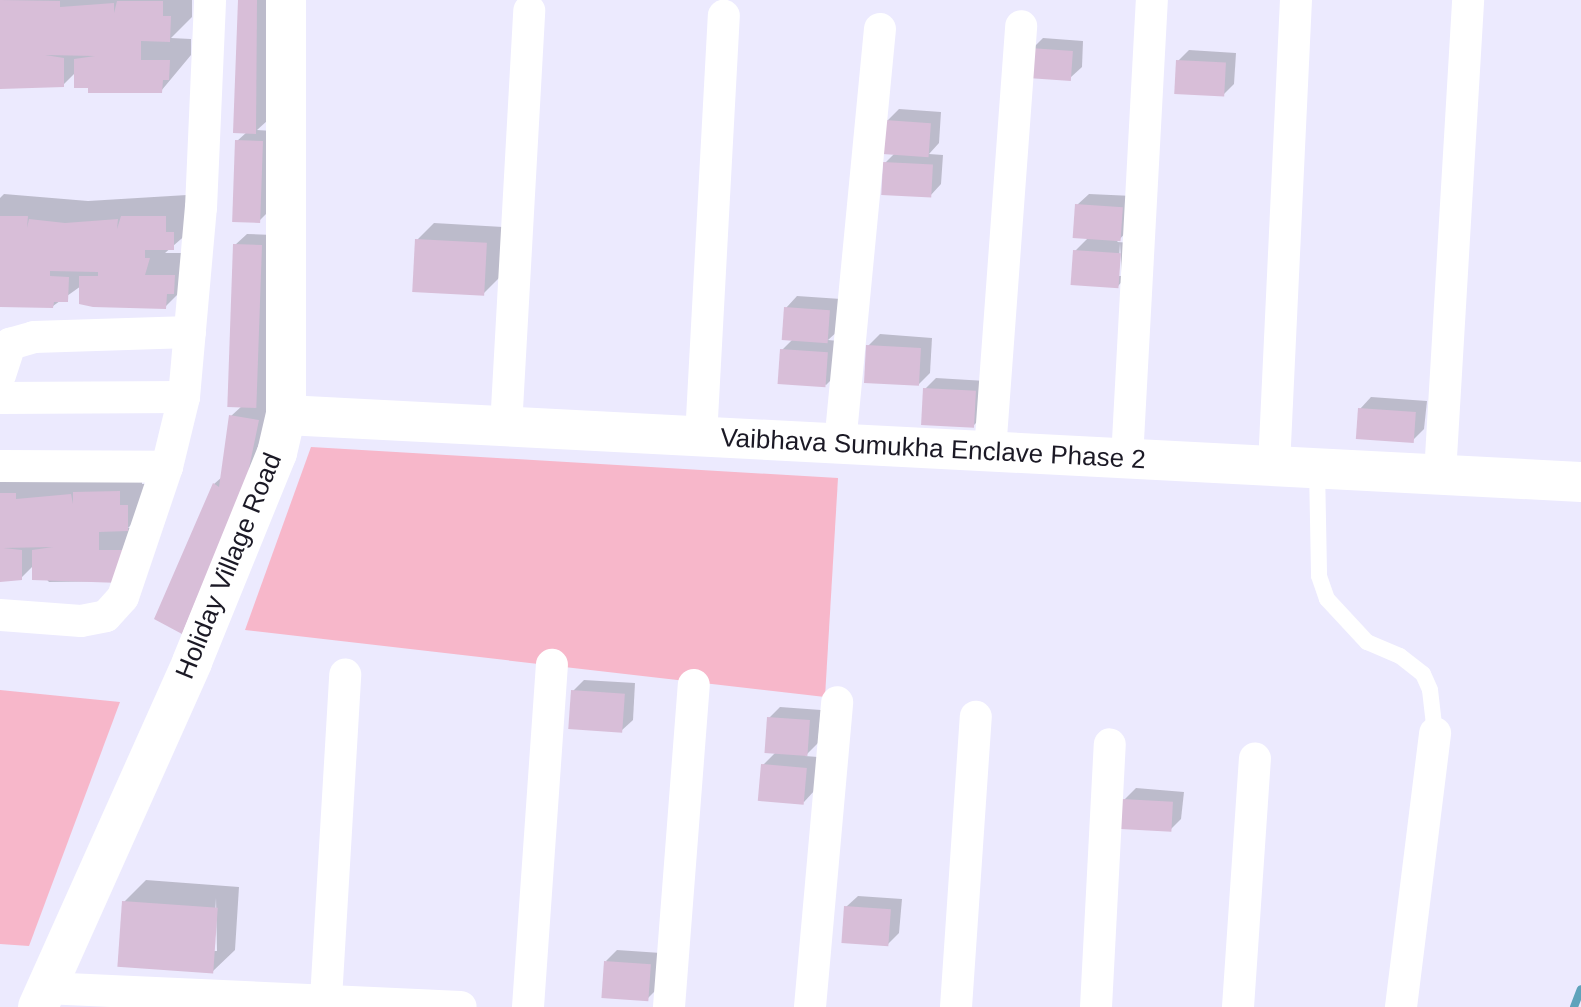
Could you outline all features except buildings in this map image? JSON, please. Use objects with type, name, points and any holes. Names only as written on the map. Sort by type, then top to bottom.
[{"type":"street","points":[[0,615],[81,621],[106,616],[123,597],[167,467],[184,397],[210,0]]},
{"type":"street","name":"Holiday Village Road","points":[[41,997],[263,492],[286,415],[286,0]]},
{"type":"street","points":[[1127,459],[1152,0]]},
{"type":"street","points":[[1274,466],[1296,0]]},
{"type":"street","points":[[1440,474],[1468,0]]},
{"type":"street","points":[[506,427],[529,11]]},
{"type":"street","points":[[701,437],[724,16]]},
{"type":"street","points":[[990,451],[1021,26]]},
{"type":"street","points":[[840,444],[880,29]]},
{"type":"street","points":[[0,375],[10,344],[34,337],[190,332]]},
{"type":"street","points":[[0,398],[184,397]]},
{"type":"street","name":"Vaibhava Sumukha Enclave Phase 2","points":[[286,415],[1581,482]]},
{"type":"street","points":[[0,466],[167,467]]},
{"type":"street","points":[[528,1007],[552,665]]},
{"type":"street","points":[[326,999],[345,675]]},
{"type":"street","points":[[669,1007],[694,685]]},
{"type":"street","points":[[810,1007],[837,702]]},
{"type":"street","points":[[956,1007],[976,717]]},
{"type":"street","points":[[1401,1007],[1435,733]]},
{"type":"street","points":[[1096,1007],[1110,744]]},
{"type":"street","points":[[1238,1007],[1255,759]]},
{"type":"street","points":[[41,997],[326,999],[461,1007]]},
{"type":"lane","points":[[1317,468],[1319,576],[1327,599],[1367,642],[1400,656],[1423,674],[1430,690],[1435,733]]},
{"type":"shaded area","points":[[311,447],[838,478],[825,697],[245,630]]},
{"type":"shaded area","points":[[0,690],[120,702],[29,946],[0,944]]},
{"type":"waterway","points":[[1574,1007],[1581,989]]}]
